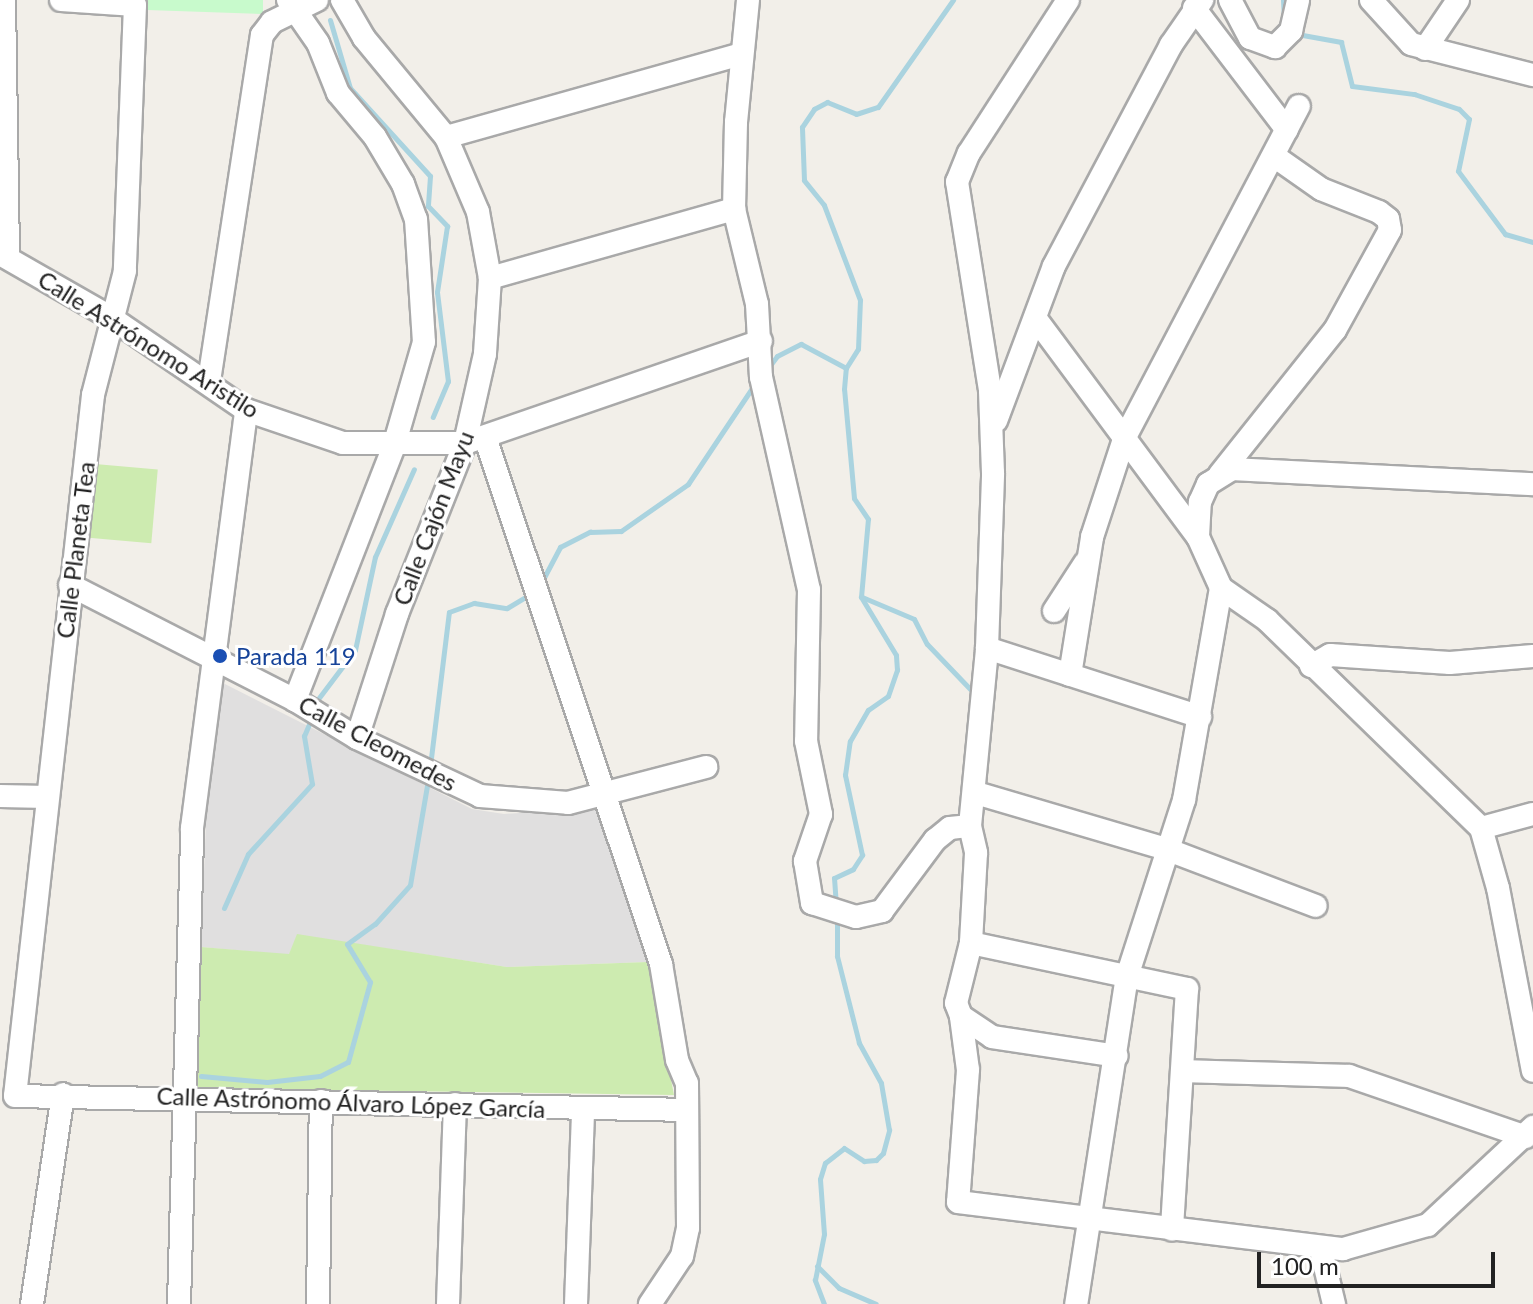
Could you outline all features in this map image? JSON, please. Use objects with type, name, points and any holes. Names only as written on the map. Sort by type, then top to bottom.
[{"type":"street","points":[[4,0],[4,255]]},
{"type":"street","name":"Calle Planeta Tea","points":[[15,1096],[93,395],[110,317],[125,271],[135,5],[61,0]]},
{"type":"street","points":[[209,381],[262,35],[291,5],[317,0]]},
{"type":"street","name":"Calle Cajón Mayu","points":[[342,0],[364,38],[446,137],[478,212],[490,278],[475,440],[397,614],[357,738]]},
{"type":"street","points":[[748,0],[741,54],[734,209],[761,341],[761,377],[809,590],[806,741],[821,814],[805,861],[812,903],[827,911],[856,917],[882,911],[935,840],[950,828],[970,826]]},
{"type":"street","points":[[1068,0],[969,153],[957,182],[980,312],[992,433],[987,648],[976,793],[970,826],[976,853],[971,943],[958,986],[961,1016],[969,1044],[958,1202],[1321,1250],[1370,1243],[1428,1225],[1530,1132]]},
{"type":"street","points":[[1230,0],[1250,38],[1275,47],[1291,31],[1298,0]]},
{"type":"street","points":[[1371,0],[1395,31],[1425,49],[1533,75]]},
{"type":"street","points":[[1425,49],[1458,0]]},
{"type":"street","points":[[992,433],[1054,266],[1203,3]]},
{"type":"street","points":[[1203,3],[1242,24]]},
{"type":"street","points":[[1203,3],[1287,130]]},
{"type":"street","points":[[291,5],[318,43],[338,93],[375,137],[403,184],[416,219],[424,342],[394,446],[295,700]]},
{"type":"street","points":[[446,137],[741,54]]},
{"type":"street","points":[[1070,675],[1088,559],[1124,439],[1299,106]]},
{"type":"street","points":[[1198,537],[1200,502],[1335,330],[1390,230],[1388,219],[1379,212],[1321,189],[1274,156]]},
{"type":"street","points":[[490,278],[734,209]]},
{"type":"street","name":"Calle Astrónomo Aristilo","points":[[4,255],[110,317],[209,381],[246,410],[343,443],[394,446],[475,440],[761,341]]},
{"type":"street","points":[[1036,319],[1198,537],[1221,588],[1267,620],[1481,828],[1498,888],[1533,1071]]},
{"type":"street","points":[[1020,361],[1044,347],[1059,352]]},
{"type":"street","points":[[179,1304],[181,1097],[192,828],[246,410]]},
{"type":"street","points":[[475,440],[661,964],[677,1060],[687,1083],[688,1228],[682,1256],[650,1304]]},
{"type":"street","points":[[1220,474],[1232,469],[1533,484]]},
{"type":"street","points":[[1054,611],[1088,559]]},
{"type":"street","name":"Calle Cleomedes","points":[[70,585],[295,700],[357,738],[480,796],[538,803],[603,795],[706,767]]},
{"type":"street","points":[[1076,1304],[1117,1056],[1127,976],[1184,800],[1221,588]]},
{"type":"street","points":[[987,648],[1200,717]]},
{"type":"street","points":[[1311,666],[1330,655],[1450,663],[1533,656]]},
{"type":"street","points":[[976,793],[1166,849],[1316,906]]},
{"type":"street","points":[[0,796],[47,797]]},
{"type":"street","points":[[1481,828],[1533,814]]},
{"type":"street","points":[[971,943],[1187,989],[1172,1230]]},
{"type":"street","points":[[961,1016],[992,1037],[1117,1056]]},
{"type":"street","points":[[1183,1071],[1349,1076],[1530,1132]]},
{"type":"street","points":[[32,1304],[63,1094]]},
{"type":"street","name":"Calle Astrónomo Álvaro López García","points":[[15,1096],[63,1094],[687,1110]]},
{"type":"street","points":[[318,1304],[321,1101]]},
{"type":"street","points":[[448,1304],[455,1104]]},
{"type":"street","points":[[576,1304],[583,1109]]},
{"type":"street","points":[[1321,1250],[1334,1304]]},
{"type":"shaded area","points":[[223,683],[472,809],[504,814],[598,808],[648,962],[507,967],[298,935],[289,955],[201,947],[206,822]]},
{"type":"green space","points":[[147,0],[263,0],[263,14],[147,10]]},
{"type":"green space","points":[[95,464],[158,469],[151,543],[89,538]]},
{"type":"green space","points":[[297,934],[507,967],[648,962],[674,1095],[194,1088],[201,947],[289,954]]},
{"type":"waterway","points":[[836,906],[834,878],[853,869],[862,855],[845,775],[850,741],[868,710],[888,696],[897,670],[896,655],[861,597],[868,519],[854,498],[844,389],[846,368],[858,349],[860,300],[824,205],[804,180],[802,127],[814,109],[827,102],[856,114],[878,107],[953,0]]},
{"type":"waterway","points":[[1283,0],[1284,22]]},
{"type":"waterway","points":[[330,20],[350,88],[430,176],[428,206],[447,226],[437,292],[448,381],[433,417]]},
{"type":"waterway","points":[[1297,34],[1341,42],[1352,86],[1414,94],[1459,109],[1469,119],[1458,171],[1505,234],[1533,242]]},
{"type":"waterway","points":[[768,368],[777,356],[801,344],[846,368]]},
{"type":"waterway","points":[[540,585],[560,547],[590,532],[621,531],[688,484],[754,385]]},
{"type":"waterway","points":[[318,699],[355,650],[375,557],[414,469]]},
{"type":"waterway","points":[[430,766],[449,612],[474,603],[507,608],[530,594]]},
{"type":"waterway","points":[[862,597],[914,619],[927,644],[970,689]]},
{"type":"waterway","points":[[224,908],[248,854],[312,784],[304,736],[309,724]]},
{"type":"waterway","points":[[201,1076],[267,1082],[320,1076],[348,1062],[370,982],[347,944],[375,924],[410,885],[428,780]]},
{"type":"waterway","points":[[824,1304],[815,1280],[824,1234],[820,1179],[825,1163],[844,1148],[864,1161],[876,1160],[883,1153],[889,1130],[881,1083],[859,1043],[837,956],[837,916]]},
{"type":"waterway","points":[[817,1266],[839,1288],[876,1304]]},
{"type":"place","name":"Parada 119","points":[[220,656]]}]
